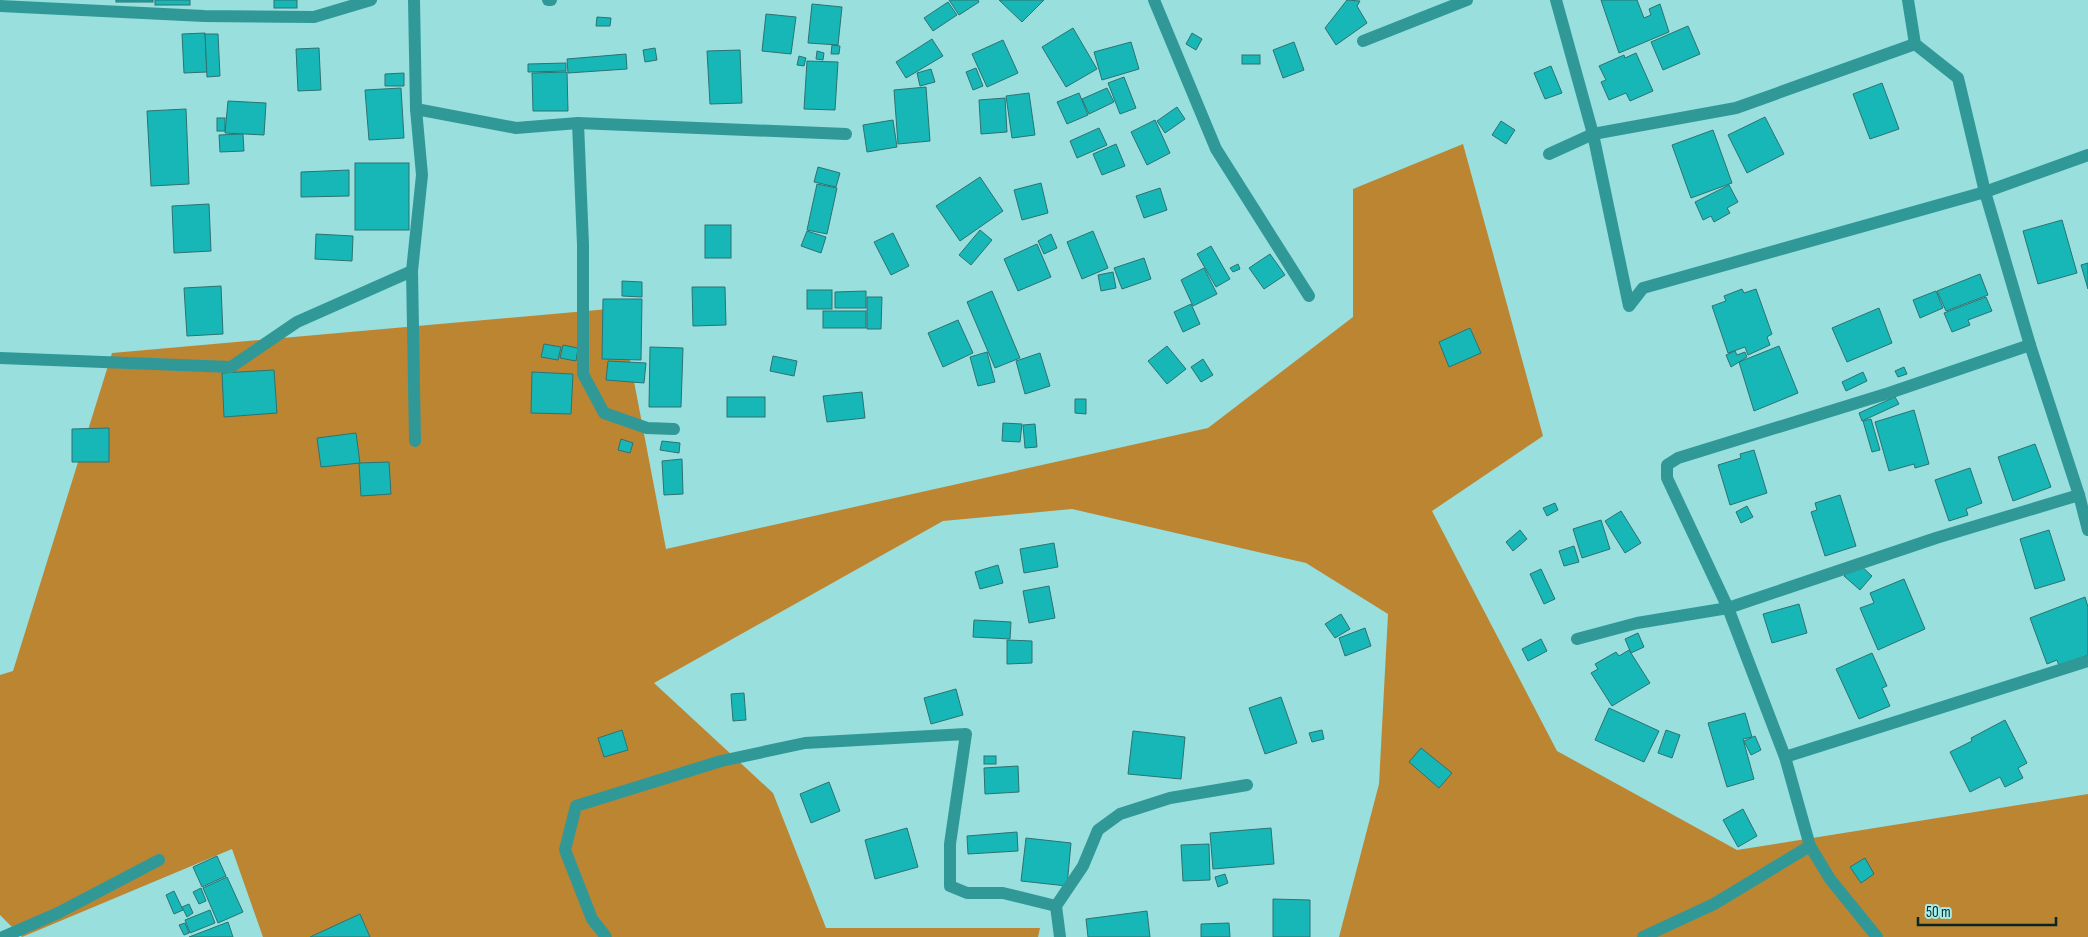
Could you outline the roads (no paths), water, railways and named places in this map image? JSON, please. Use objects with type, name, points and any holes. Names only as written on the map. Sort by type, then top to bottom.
[{"type":"street","points":[[0,6],[204,16],[314,17],[371,0]]},
{"type":"street","points":[[414,0],[416,109],[422,175],[412,271],[415,441]]},
{"type":"street","points":[[1154,0],[1216,149],[1309,296]]},
{"type":"street","points":[[1363,41],[1467,0]]},
{"type":"street","points":[[1556,0],[1593,134],[1629,306],[1643,288],[1985,192],[2088,155]]},
{"type":"street","points":[[1908,0],[1915,44],[1958,78],[1985,192],[2030,345],[2079,495],[2088,530]]},
{"type":"street","points":[[1549,154],[1593,134],[1736,108],[1915,44]]},
{"type":"street","points":[[416,109],[516,128],[578,123],[846,134]]},
{"type":"street","points":[[578,123],[583,245],[583,374],[604,413],[648,428],[674,429]]},
{"type":"street","points":[[0,358],[231,367],[297,322],[376,285],[412,271]]},
{"type":"street","points":[[1877,937],[1830,878],[1810,846],[1785,757],[1728,608],[1667,478],[1667,465],[1678,458],[1889,393],[2030,345]]},
{"type":"street","points":[[1577,639],[1637,623],[1728,608],[1936,538],[2079,495]]},
{"type":"street","points":[[1785,757],[2088,661]]},
{"type":"street","points":[[606,937],[592,919],[565,850],[576,806],[721,761],[805,744],[966,734],[950,844],[950,886],[967,893],[1003,893],[1056,906]]},
{"type":"street","points":[[1060,937],[1056,906],[1084,866],[1098,830],[1120,814],[1170,798],[1247,785]]},
{"type":"street","points":[[1643,937],[1714,904],[1810,846]]},
{"type":"street","points":[[3,937],[58,913],[159,860]]}]
